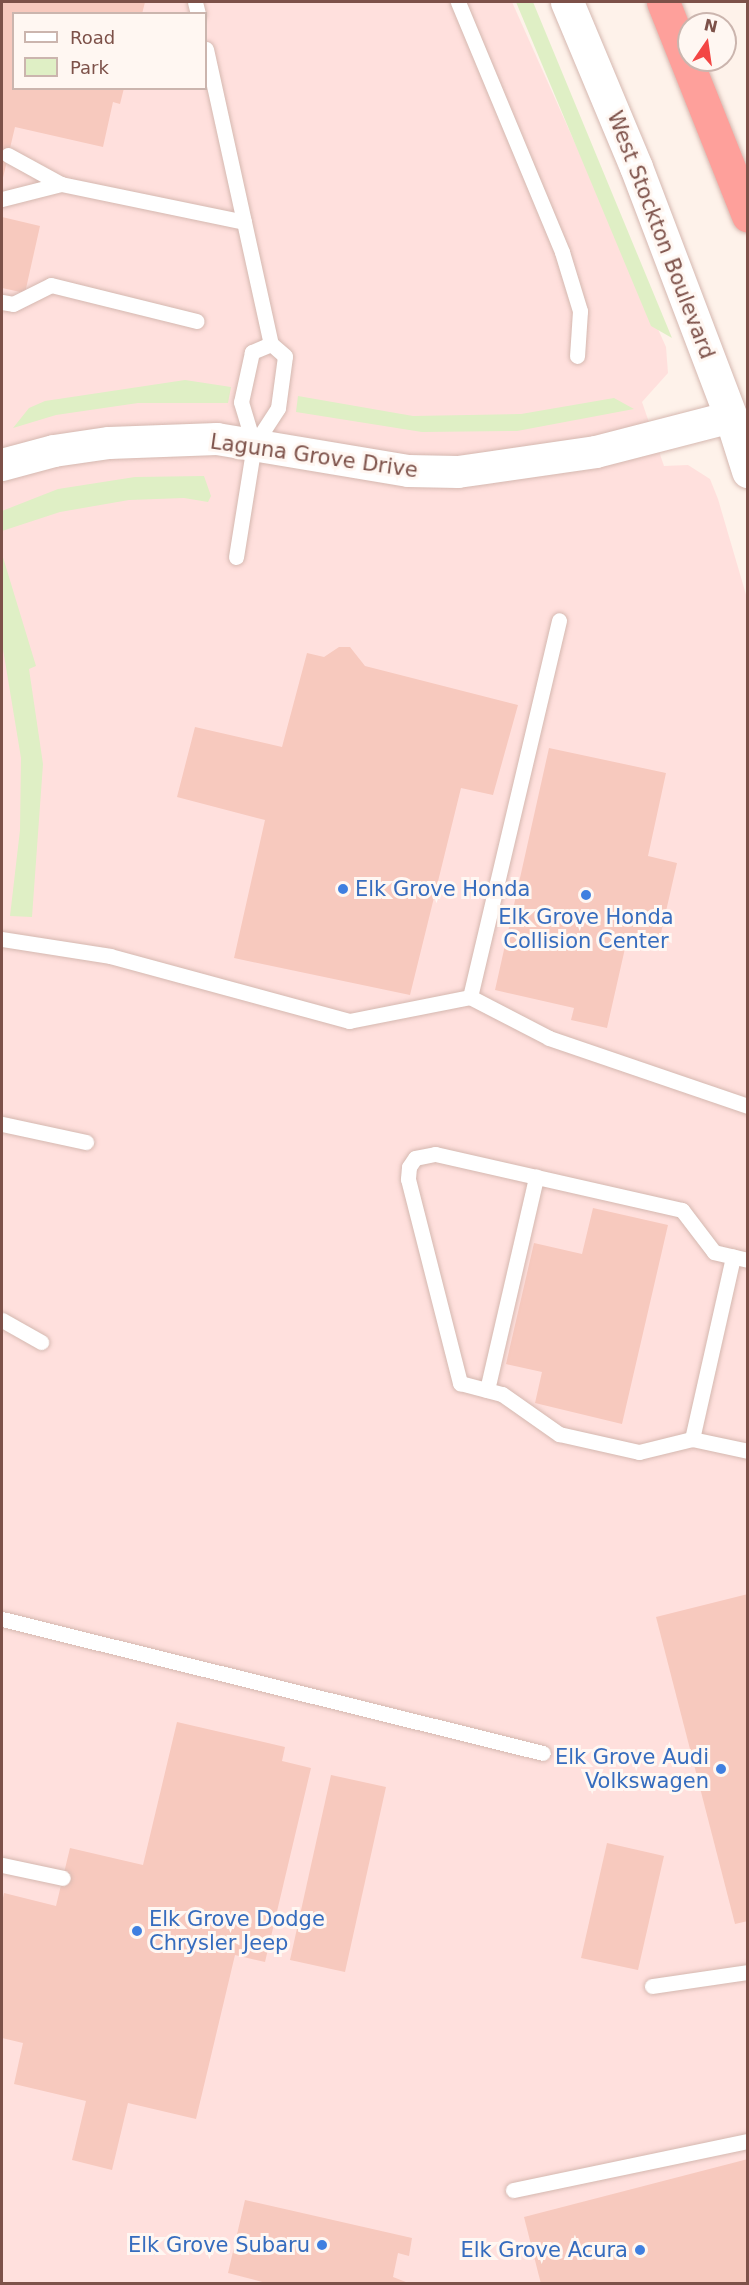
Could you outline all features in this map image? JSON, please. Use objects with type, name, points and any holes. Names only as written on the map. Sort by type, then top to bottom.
[{"type":"highway","points":[[663,2],[747,216]]},
{"type":"street","name":"West Stockton Boulevard","points":[[567,2],[636,167],[731,417],[747,471]]},
{"type":"street","name":"Laguna Grove Drive","points":[[2,465],[54,451],[109,443],[217,440],[408,471],[458,472],[596,452],[731,417]]},
{"type":"lane","points":[[458,2],[562,252],[580,311],[577,357]]},
{"type":"lane","points":[[207,54],[271,344],[285,356],[278,408],[254,445],[236,557]]},
{"type":"lane","points":[[8,155],[61,184],[244,222]]},
{"type":"lane","points":[[2,199],[61,184]]},
{"type":"lane","points":[[2,302],[14,304],[51,285],[197,321]]},
{"type":"lane","points":[[254,445],[241,402],[252,352],[271,344]]},
{"type":"lane","points":[[470,997],[559,620]]},
{"type":"lane","points":[[2,939],[110,956],[349,1021],[470,997],[549,1038],[747,1106]]},
{"type":"lane","points":[[2,1124],[86,1142]]},
{"type":"lane","points":[[692,1439],[740,1258],[714,1252],[682,1210],[435,1154],[416,1158],[410,1167],[408,1179],[456,1376],[460,1383],[502,1394],[559,1434],[639,1452],[692,1439],[747,1451]]},
{"type":"lane","points":[[487,1390],[536,1177]]},
{"type":"lane","points":[[2,1320],[41,1342]]},
{"type":"lane","points":[[2,1619],[543,1753]]},
{"type":"lane","points":[[2,1864],[63,1878]]},
{"type":"lane","points":[[652,1986],[747,1972]]},
{"type":"lane","points":[[513,2190],[747,2141]]},
{"type":"shaded area","points":[[2,2],[512,2],[666,347],[668,373],[642,402],[664,466],[688,465],[710,479],[718,499],[747,598],[747,2283],[2,2284]]},
{"type":"green space","points":[[516,2],[533,2],[672,338],[651,326]]},
{"type":"green space","points":[[185,380],[231,387],[228,403],[138,403],[56,415],[13,428],[29,408],[45,401]]},
{"type":"green space","points":[[298,396],[413,416],[521,414],[614,398],[634,409],[517,431],[422,432],[296,412]]},
{"type":"green space","points":[[204,476],[211,496],[208,502],[184,498],[129,500],[60,512],[2,531],[2,511],[58,489],[135,477]]},
{"type":"green space","points":[[2,554],[36,666],[29,669],[43,764],[32,917],[10,916],[20,830],[21,758],[2,643]]},
{"type":"building","points":[[2,2],[145,2],[142,12],[12,12],[12,90],[124,90],[120,104],[113,102],[103,147],[15,127],[2,182]]},
{"type":"building","points":[[2,217],[40,226],[25,293],[2,288]]},
{"type":"building","name":"Elk Grove Honda","points":[[339,647],[350,647],[365,666],[518,705],[493,795],[461,788],[410,995],[234,958],[265,820],[177,797],[195,727],[282,747],[307,653],[324,657]]},
{"type":"building","points":[[549,748],[666,773],[648,856],[677,863],[659,942],[628,935],[607,1028],[571,1020],[574,1008],[495,990]]},
{"type":"building","points":[[593,1208],[668,1225],[622,1424],[535,1403],[542,1372],[506,1364],[534,1243],[582,1254]]},
{"type":"building","name":"Elk Grove Audi Volkswagen","points":[[748,1594],[748,1921],[735,1924],[656,1617]]},
{"type":"building","name":"Elk Grove Dodge Chrysler Jeep","points":[[177,1722],[285,1747],[282,1761],[311,1768],[265,1962],[235,1955],[196,2119],[128,2103],[112,2170],[72,2160],[86,2101],[14,2084],[23,2043],[2,2038],[2,1903],[4,1893],[56,1906],[70,1848],[143,1865]]},
{"type":"building","points":[[331,1775],[386,1787],[345,1972],[290,1960]]},
{"type":"building","points":[[607,1843],[664,1856],[638,1970],[581,1958]]},
{"type":"building","name":"Elk Grove Acura","points":[[748,2159],[748,2284],[541,2284],[524,2217]]},
{"type":"building","name":"Elk Grove Subaru","points":[[245,2200],[412,2238],[409,2256],[398,2253],[393,2277],[411,2284],[270,2284],[228,2273]]},
{"type":"place","name":"Elk Grove Honda","points":[[343,889]]},
{"type":"place","name":"Elk Grove Honda Collision Center","points":[[586,895]]},
{"type":"place","name":"Elk Grove Audi Volkswagen","points":[[721,1769]]},
{"type":"place","name":"Elk Grove Dodge Chrysler Jeep","points":[[137,1931]]},
{"type":"place","name":"Elk Grove Subaru","points":[[322,2245]]},
{"type":"place","name":"Elk Grove Acura","points":[[640,2250]]}]
